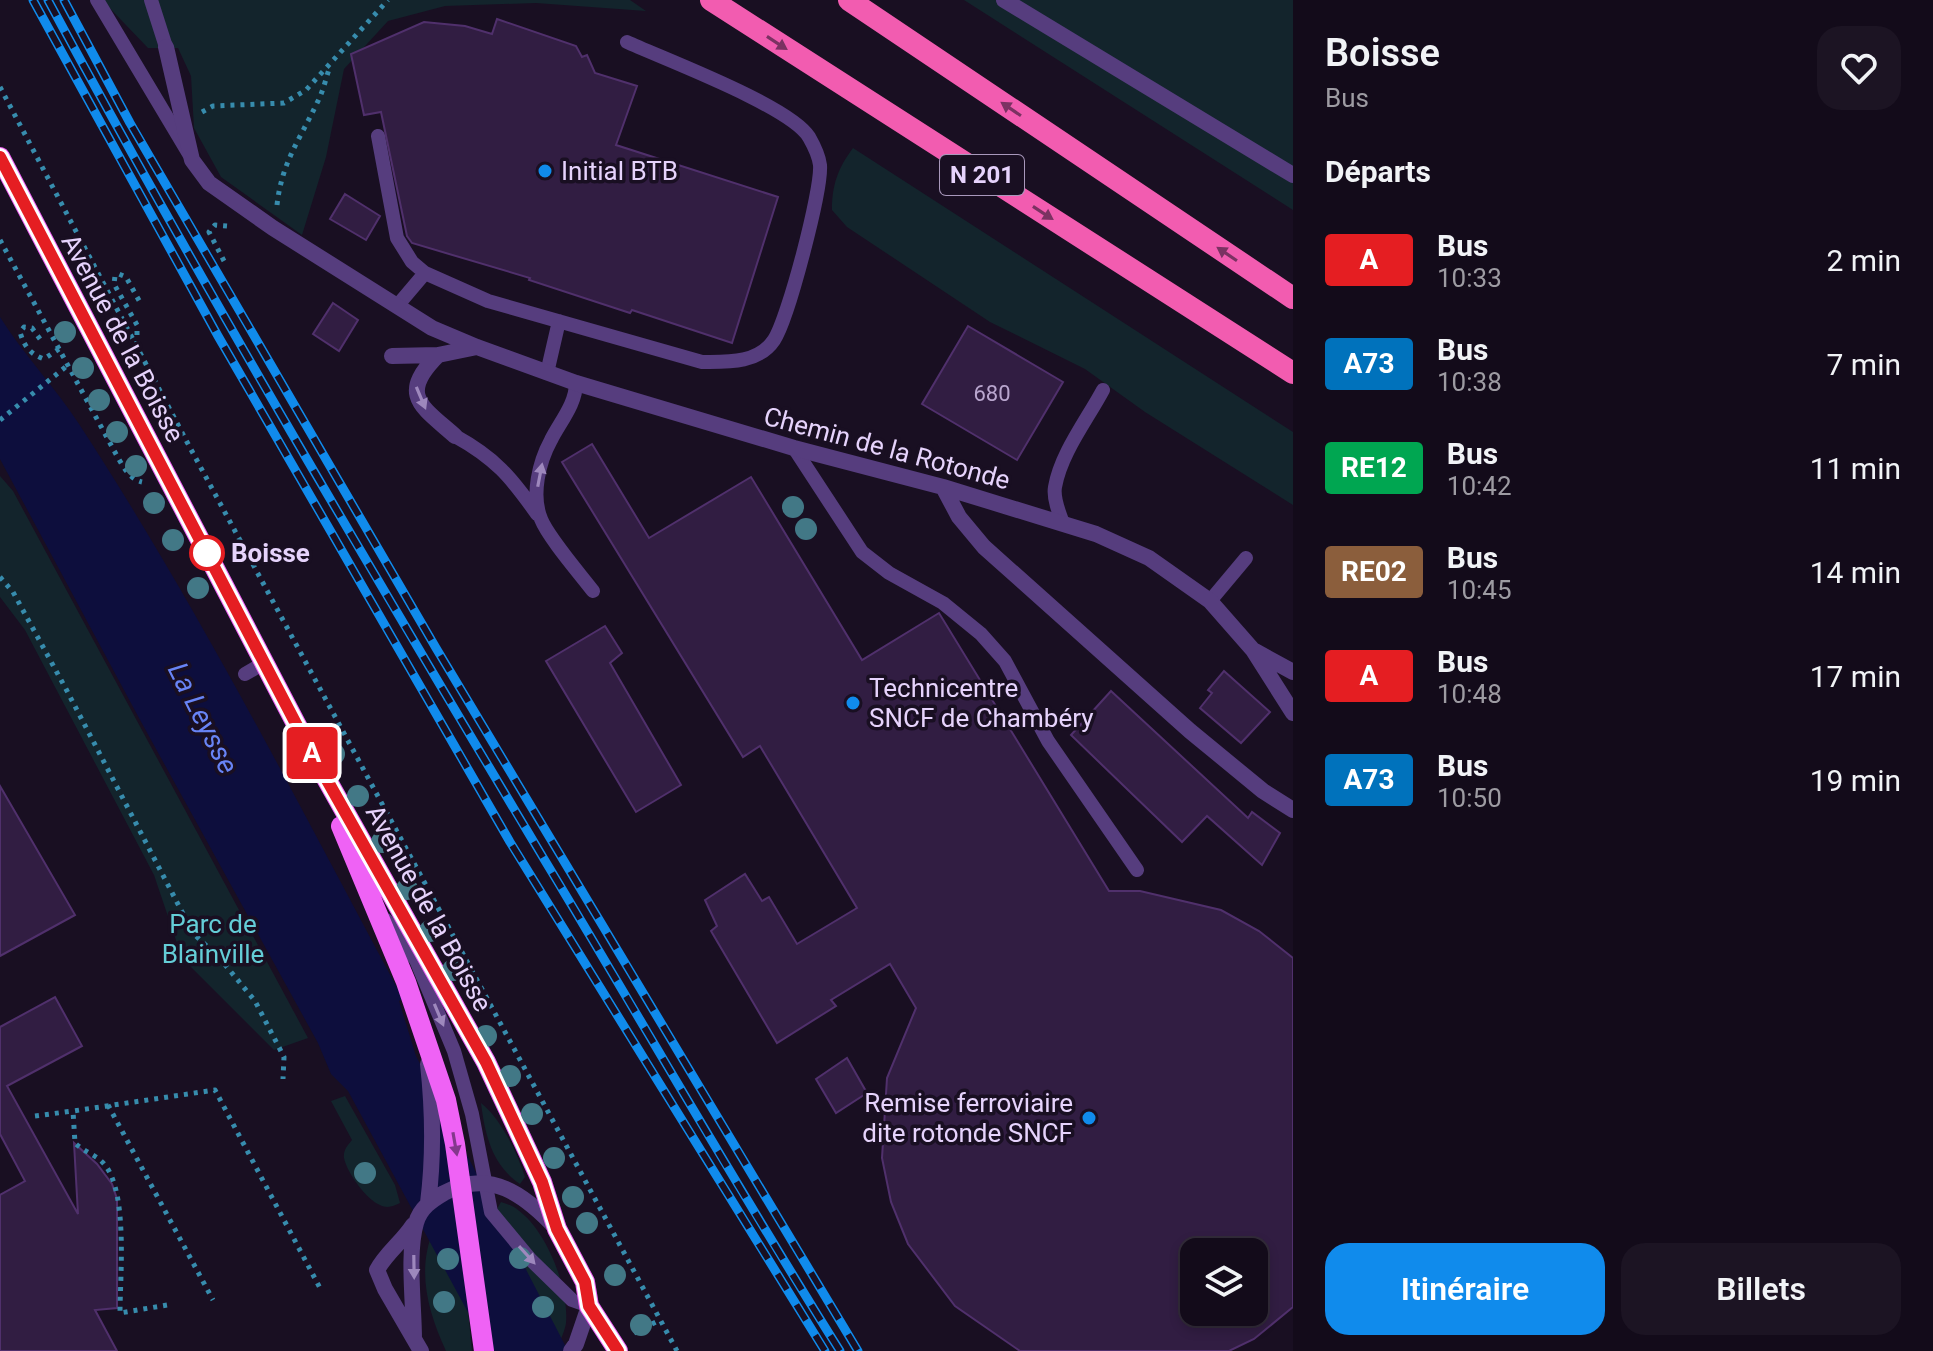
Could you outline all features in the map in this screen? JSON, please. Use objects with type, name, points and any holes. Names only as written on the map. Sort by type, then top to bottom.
[{"type":"highway","name":"N 201","points":[[711,0],[1293,373]]},
{"type":"highway","name":"N 201","points":[[849,0],[1293,298]]},
{"type":"main road","name":"Avenue de la Boisse","points":[[0,157],[305,741],[486,1062],[542,1182],[557,1229],[585,1282],[589,1306],[618,1351]]},
{"type":"main road","points":[[305,741],[406,982],[446,1100],[484,1351]]},
{"type":"street","points":[[1004,0],[1293,175]]},
{"type":"street","name":"Chemin de la Rotonde","points":[[166,47],[192,160],[209,183],[273,228],[432,328],[576,383],[794,448],[943,487],[1096,534],[1149,558],[1210,601],[1253,650],[1293,713]]},
{"type":"street","points":[[392,356],[438,355],[477,347]]},
{"type":"street","points":[[438,355],[420,372],[416,386],[418,401],[455,436]]},
{"type":"street","points":[[943,487],[959,517],[984,547],[1190,731],[1263,791],[1293,810]]},
{"type":"street","name":"Chemin de la Rotonde","points":[[1253,650],[1293,672]]},
{"type":"street","points":[[425,1042],[432,1101],[428,1203]]},
{"type":"street","points":[[418,1345],[377,1270],[384,1257],[402,1242],[428,1203],[461,1184],[483,1183],[513,1192],[536,1207],[557,1229]]},
{"type":"street","points":[[416,1221],[413,1243],[418,1345]]},
{"type":"street","points":[[571,1351],[589,1306]]},
{"type":"lane","points":[[97,0],[192,160]]},
{"type":"lane","points":[[151,0],[166,47]]},
{"type":"lane","points":[[378,136],[397,238],[412,262],[425,273],[488,301],[702,362],[731,362],[756,356],[774,340],[790,294],[819,190],[820,162],[808,134],[776,110],[627,42]]},
{"type":"lane","points":[[397,306],[425,273]]},
{"type":"lane","points":[[547,373],[559,321]]},
{"type":"lane","points":[[541,520],[537,498],[539,471],[549,443],[576,395],[576,383]]},
{"type":"lane","points":[[1063,523],[1055,486],[1069,450],[1103,390]]},
{"type":"lane","points":[[455,436],[484,452],[515,484],[593,591]]},
{"type":"lane","points":[[794,448],[862,552],[889,573],[943,603],[981,634],[1005,661],[1048,741],[1137,870]]},
{"type":"lane","points":[[1210,601],[1246,558]]},
{"type":"lane","points":[[245,674],[264,663]]},
{"type":"lane","points":[[372,901],[416,960],[454,1051],[472,1114],[491,1212],[530,1259],[572,1300],[589,1306]]},
{"type":"path","points":[[186,134],[195,116],[213,106],[284,103],[306,90],[388,0]]},
{"type":"path","points":[[275,217],[280,179],[296,139],[318,102],[330,66]]},
{"type":"path","points":[[0,87],[677,1351]]},
{"type":"path","points":[[224,261],[209,232],[220,224],[235,232]]},
{"type":"path","points":[[0,240],[59,349],[44,359],[36,356],[25,345],[20,332],[24,327],[32,328],[40,339]]},
{"type":"path","points":[[137,346],[137,325],[114,284],[115,276],[126,277],[141,304]]},
{"type":"path","points":[[0,420],[68,365]]},
{"type":"path","points":[[0,577],[13,592],[58,675],[193,933],[222,961],[255,1001],[284,1057],[283,1079]]},
{"type":"path","points":[[35,1116],[215,1090],[320,1288]]},
{"type":"path","points":[[108,1105],[213,1300]]},
{"type":"path","points":[[73,1111],[75,1143],[104,1164],[116,1187],[120,1313],[167,1305]]},
{"type":"green space","points":[[102,0],[630,0],[646,11],[536,3],[445,6],[388,21],[344,69],[326,157],[302,235],[221,177],[194,128],[191,76],[178,48],[148,48]]},
{"type":"green space","points":[[964,0],[1293,0],[1293,210]]},
{"type":"green space","points":[[853,148],[1293,432],[1293,505],[1145,412],[1085,369],[990,322],[847,227],[832,210],[832,201],[837,177]]},
{"type":"green space","name":"Parc de Blainville","points":[[0,476],[13,491],[308,1038],[274,1050],[182,958],[154,875],[25,630],[0,597]]},
{"type":"green space","points":[[345,1096],[395,1185],[400,1203],[388,1207],[375,1202],[349,1171],[344,1155],[352,1140],[331,1101]]},
{"type":"green space","points":[[481,1103],[496,1118],[513,1148],[525,1177],[520,1184],[496,1158]]},
{"type":"green space","points":[[501,1202],[514,1207],[529,1219],[554,1261],[566,1309],[565,1326],[558,1346],[494,1214]]},
{"type":"green space","points":[[460,1228],[472,1351],[446,1351],[426,1291],[426,1260],[434,1229]]},
{"type":"water","name":"La Leysse","points":[[0,317],[69,410],[123,494],[247,708],[403,999],[399,1001],[416,1056],[568,1351],[489,1351],[348,1091],[331,1074],[318,1043],[0,459]]},
{"type":"building","name":"Initial BTB","points":[[497,19],[576,46],[582,57],[587,55],[595,73],[637,86],[616,145],[778,197],[732,343],[412,243],[407,236],[381,112],[364,115],[351,54],[424,22],[465,26],[492,34]]},
{"type":"building","points":[[345,194],[380,216],[366,240],[330,219]]},
{"type":"building","points":[[333,303],[358,320],[339,351],[313,334]]},
{"type":"building","points":[[968,326],[1063,382],[1017,460],[922,404]]},
{"type":"building","points":[[592,444],[649,538],[751,477],[862,660],[939,613],[1109,891],[1140,891],[1221,910],[1259,931],[1293,958],[1293,1307],[1254,1339],[1229,1351],[1020,1351],[955,1306],[908,1244],[891,1202],[882,1158],[887,1078],[916,1008],[890,964],[831,1000],[836,1006],[777,1043],[711,931],[717,926],[705,900],[745,874],[762,901],[769,897],[797,944],[857,908],[760,746],[743,757],[562,462]]},
{"type":"building","points":[[605,626],[622,653],[610,663],[681,785],[636,812],[546,661]]},
{"type":"building","points":[[1224,671],[1270,712],[1241,743],[1200,708],[1212,693],[1208,690]]},
{"type":"building","points":[[1111,691],[1248,818],[1252,812],[1280,833],[1262,865],[1207,816],[1182,842],[1071,735]]},
{"type":"building","points":[[0,786],[75,915],[0,956]]},
{"type":"building","points":[[55,997],[82,1046],[7,1086],[78,1214],[74,1143],[97,1164],[112,1184],[117,1199],[117,1308],[95,1310],[117,1351],[0,1351],[0,1195],[25,1181],[0,1134],[0,1027]]},
{"type":"building","points":[[847,1058],[867,1093],[836,1113],[816,1079]]},
{"type":"railway","points":[[33,0],[218,336],[510,842],[825,1351]]},
{"type":"railway","points":[[48,0],[229,325],[354,539],[840,1351]]},
{"type":"railway","points":[[64,0],[130,123],[436,648],[858,1351]]},
{"type":"bus line","name":"A","points":[[0,157],[305,741],[486,1062],[542,1182],[557,1229],[585,1282],[589,1306],[618,1351]]},
{"type":"place","name":"Initial BTB","points":[[545,171]]},
{"type":"place","name":"Boisse","points":[[207,553]]},
{"type":"place","name":"Technicentre SNCF de Chambéry","points":[[853,703]]},
{"type":"place","name":"Remise ferroviaire dite rotonde SNCF","points":[[1089,1118]]}]
